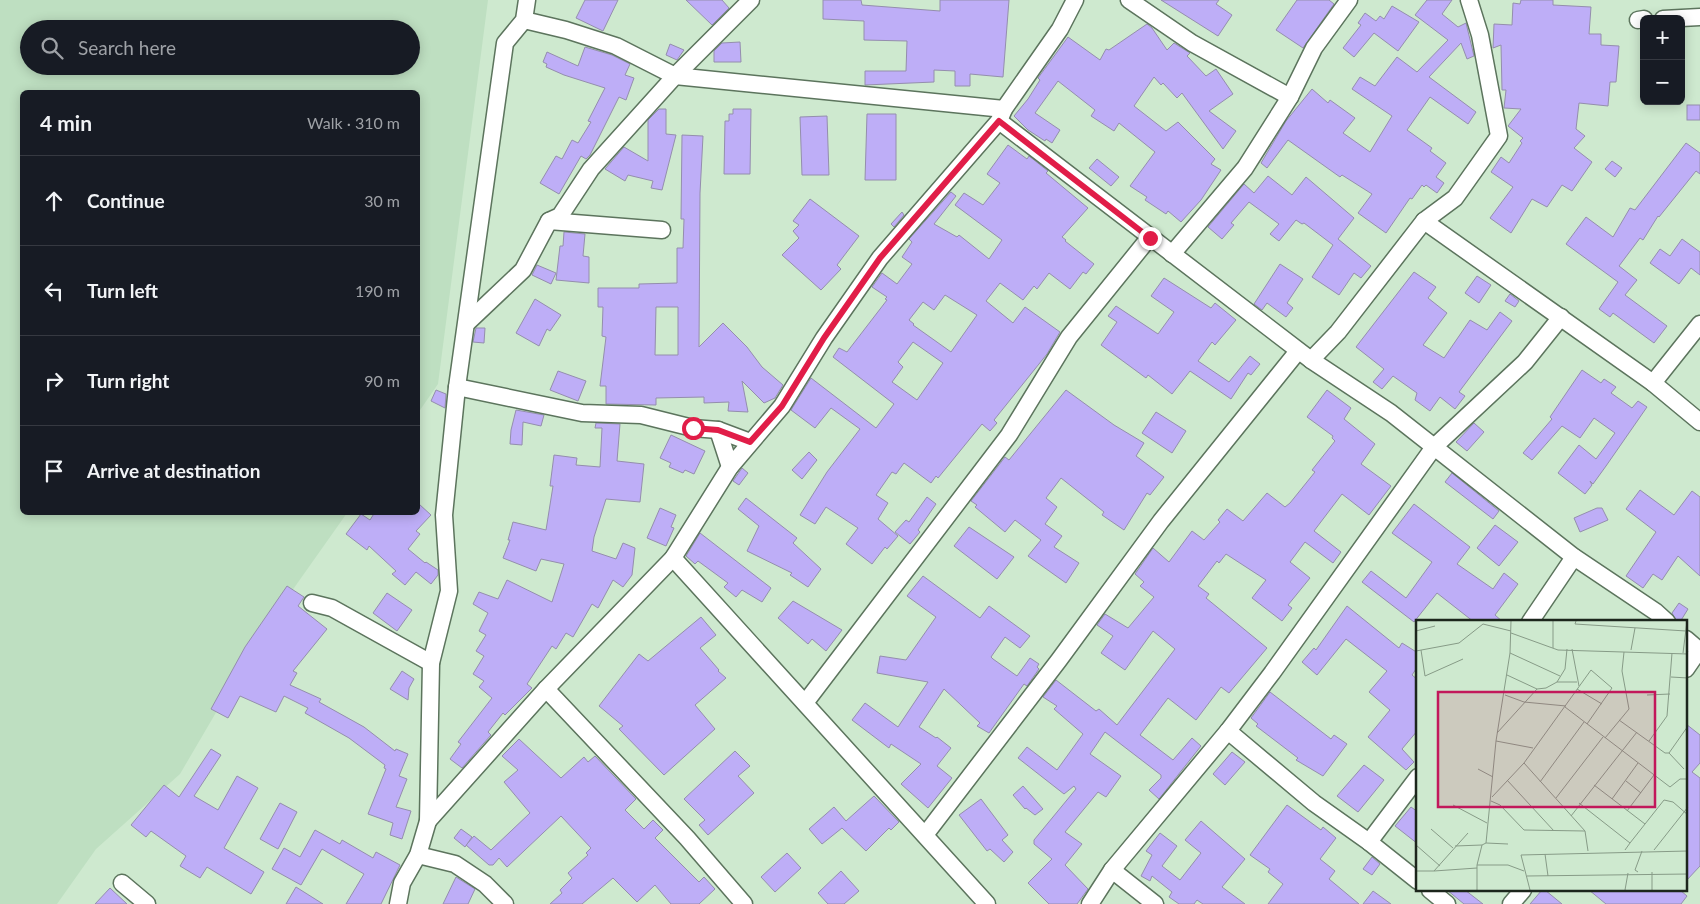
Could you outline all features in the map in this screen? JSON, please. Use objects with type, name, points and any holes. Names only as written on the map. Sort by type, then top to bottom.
[{"type":"street","points":[[398,904],[402,883],[418,855],[428,821],[431,663],[449,591],[444,515],[456,387],[467,323],[505,43],[524,20],[527,0]]},
{"type":"street","points":[[467,323],[523,270],[549,221],[560,216],[591,170],[675,76],[752,0]]},
{"type":"street","points":[[428,821],[546,689],[673,558],[730,467],[782,406],[824,338],[880,258],[1002,115],[1060,29],[1075,0]]},
{"type":"street","points":[[1129,0],[1192,43],[1290,97]]},
{"type":"street","points":[[1172,254],[1245,168],[1290,97],[1314,48],[1349,0]]},
{"type":"street","points":[[925,834],[1059,660],[1160,521],[1304,356],[1338,332],[1424,221],[1455,198],[1499,136],[1480,35],[1469,0]]},
{"type":"street","points":[[1685,18],[1700,18]]},
{"type":"street","points":[[524,20],[566,30],[616,46],[675,76],[1002,115],[1150,238],[1304,356],[1391,413],[1574,557],[1664,620]]},
{"type":"street","points":[[549,221],[662,230]]},
{"type":"street","points":[[1424,221],[1653,382],[1700,422]]},
{"type":"street","points":[[806,703],[1009,434],[1069,337],[1150,238]]},
{"type":"street","points":[[1090,904],[1112,870],[1228,731],[1272,673],[1434,447],[1524,362],[1560,317]]},
{"type":"street","points":[[1653,382],[1700,324]]},
{"type":"street","points":[[456,387],[582,413],[641,415],[693,428],[718,430],[750,442]]},
{"type":"street","points":[[718,430],[730,467]]},
{"type":"street","points":[[1531,620],[1574,557]]},
{"type":"street","points":[[673,558],[987,904]]},
{"type":"street","points":[[312,603],[332,608],[431,663]]},
{"type":"street","points":[[1688,641],[1700,650],[1688,666]]},
{"type":"street","points":[[546,689],[688,838],[744,904]]},
{"type":"street","points":[[1228,731],[1314,803],[1416,878]]},
{"type":"street","points":[[1369,842],[1416,781]]},
{"type":"street","points":[[418,855],[455,864],[485,884],[505,904]]},
{"type":"street","points":[[1112,870],[1155,904]]},
{"type":"street","points":[[122,883],[147,904]]},
{"type":"street","points":[[1432,892],[1447,904]]},
{"type":"street","points":[[1511,904],[1520,892]]},
{"type":"shaded area","points":[[0,0],[488,0],[438,384],[420,410],[420,90],[20,90],[20,515],[346,515],[265,629],[180,774],[96,849],[57,904],[0,904]]},
{"type":"building","points":[[585,0],[618,0],[603,31],[576,18]]},
{"type":"building","points":[[686,0],[722,0],[729,8],[712,25]]},
{"type":"building","points":[[823,0],[861,0],[862,5],[940,11],[940,0],[1009,0],[1003,77],[970,74],[970,86],[955,86],[955,71],[934,70],[934,82],[865,85],[865,71],[906,71],[907,41],[864,40],[864,21],[823,19]]},
{"type":"building","points":[[1161,0],[1219,0],[1216,4],[1232,15],[1218,36]]},
{"type":"building","points":[[1297,0],[1329,0],[1334,4],[1303,48],[1276,30]]},
{"type":"building","points":[[1427,0],[1452,0],[1442,14],[1458,27],[1466,23],[1474,56],[1467,59],[1461,43],[1429,77],[1476,112],[1468,124],[1430,97],[1407,130],[1432,148],[1430,151],[1446,163],[1436,177],[1444,183],[1437,193],[1426,185],[1424,187],[1422,185],[1412,199],[1410,198],[1386,233],[1358,213],[1372,194],[1342,175],[1340,177],[1288,140],[1267,168],[1261,163],[1286,121],[1312,89],[1328,103],[1330,100],[1355,118],[1343,133],[1370,152],[1392,116],[1352,89],[1360,77],[1375,86],[1397,57],[1417,72],[1448,40],[1415,15]]},
{"type":"building","points":[[1521,0],[1553,0],[1553,5],[1591,7],[1589,34],[1601,34],[1601,45],[1619,46],[1616,82],[1610,82],[1608,106],[1579,103],[1576,129],[1585,136],[1574,148],[1592,162],[1572,191],[1562,185],[1547,207],[1532,199],[1511,233],[1490,218],[1513,187],[1491,172],[1501,157],[1509,163],[1522,143],[1520,141],[1523,138],[1508,126],[1521,109],[1504,108],[1506,90],[1502,90],[1501,45],[1493,48],[1494,24],[1512,25],[1513,3],[1520,4]]},
{"type":"building","points":[[1392,6],[1419,22],[1398,51],[1374,33],[1354,57],[1343,48],[1361,25],[1358,23],[1365,13],[1376,21],[1380,16],[1384,19]]},
{"type":"building","points":[[1147,24],[1152,28],[1167,50],[1174,43],[1190,53],[1187,56],[1206,76],[1216,69],[1233,94],[1209,111],[1236,131],[1223,149],[1182,93],[1177,98],[1163,83],[1161,85],[1154,77],[1134,106],[1166,131],[1178,122],[1215,159],[1211,164],[1221,170],[1201,200],[1181,222],[1168,211],[1166,214],[1145,200],[1147,197],[1130,186],[1155,152],[1119,123],[1114,131],[1091,116],[1095,110],[1058,81],[1035,113],[1060,130],[1052,143],[1046,139],[1045,141],[1028,130],[1014,116],[1028,99],[1040,80],[1038,78],[1068,37],[1100,60],[1106,49],[1109,50]]},
{"type":"building","points":[[740,42],[741,62],[714,62],[714,51],[722,43]]},
{"type":"building","points":[[670,44],[684,50],[677,60],[666,55]]},
{"type":"building","points":[[585,47],[612,55],[630,64],[625,75],[634,78],[626,100],[619,97],[590,155],[586,159],[581,156],[559,194],[540,183],[556,156],[562,159],[572,140],[578,143],[591,122],[588,121],[605,88],[564,75],[546,67],[547,64],[543,62],[547,52],[578,66]]},
{"type":"building","points":[[1687,105],[1700,105],[1700,120],[1687,120]]},
{"type":"building","points":[[659,109],[666,109],[666,134],[676,135],[662,190],[651,188],[653,181],[628,175],[625,181],[605,169],[624,147],[648,161],[648,120]]},
{"type":"building","points":[[733,109],[751,109],[750,174],[724,174],[725,121],[729,121],[729,114],[733,114]]},
{"type":"building","points":[[867,114],[896,114],[896,180],[865,180]]},
{"type":"building","points":[[827,116],[829,175],[802,175],[800,117]]},
{"type":"building","points":[[682,135],[703,136],[700,193],[699,347],[723,323],[747,347],[762,367],[783,385],[775,398],[764,403],[742,381],[748,412],[728,411],[729,402],[704,403],[704,397],[656,398],[656,405],[606,404],[606,386],[600,386],[606,337],[602,336],[603,307],[598,307],[598,288],[639,288],[639,284],[677,283],[677,248],[683,248],[684,219],[681,219]],"holes":[[[656,307],[678,307],[678,355],[655,355]]]},
{"type":"building","points":[[1686,143],[1700,153],[1700,174],[1696,171],[1658,216],[1643,240],[1640,238],[1619,266],[1637,280],[1625,295],[1667,326],[1654,343],[1613,313],[1610,317],[1599,309],[1618,282],[1566,244],[1586,217],[1613,237],[1630,208],[1635,210]]},
{"type":"building","points":[[1008,145],[1027,159],[1029,156],[1048,171],[1046,173],[1088,208],[1062,237],[1094,264],[1086,274],[1083,272],[1070,289],[1049,273],[1037,289],[1034,286],[1023,300],[1000,283],[986,301],[1013,323],[1025,307],[1060,332],[1047,354],[994,420],[997,423],[990,431],[982,424],[938,478],[936,476],[931,483],[904,463],[896,474],[892,472],[876,495],[888,503],[878,519],[898,536],[887,549],[885,547],[872,564],[846,544],[858,528],[826,507],[815,524],[800,515],[827,472],[860,429],[831,408],[815,428],[791,410],[811,378],[876,428],[894,404],[833,357],[839,348],[847,352],[887,300],[885,299],[887,297],[872,287],[882,273],[897,284],[912,264],[902,257],[912,242],[909,239],[951,192],[956,196],[934,224],[957,237],[959,235],[989,259],[1002,240],[955,205],[964,193],[983,205],[1000,183],[987,174]],"holes":[[[945,295],[977,315],[951,352],[913,325],[909,320],[923,302],[934,310]],[[913,342],[943,363],[917,400],[892,382],[903,367],[898,362]]]},
{"type":"building","points":[[1097,159],[1119,177],[1111,186],[1089,168]]},
{"type":"building","points":[[1612,161],[1622,168],[1615,177],[1605,169]]},
{"type":"building","points":[[1268,176],[1292,195],[1306,177],[1354,218],[1338,239],[1371,266],[1361,278],[1354,273],[1339,295],[1312,277],[1333,245],[1304,223],[1302,224],[1296,220],[1279,241],[1270,234],[1279,224],[1249,202],[1231,223],[1234,225],[1222,239],[1208,227],[1244,184],[1254,193]]},
{"type":"building","points":[[810,199],[859,236],[837,265],[841,269],[821,290],[782,255],[799,238],[793,231],[799,225],[793,221]]},
{"type":"building","points":[[902,212],[904,215],[894,227],[891,224]]},
{"type":"building","points":[[564,232],[585,234],[583,256],[589,257],[589,283],[556,280],[560,246],[563,246]]},
{"type":"building","points":[[1682,239],[1700,252],[1700,275],[1691,268],[1679,284],[1650,263],[1660,249],[1670,256]]},
{"type":"building","points":[[1280,264],[1303,279],[1287,303],[1293,308],[1286,317],[1267,303],[1262,310],[1254,304]]},
{"type":"building","points":[[537,265],[556,273],[551,284],[532,275]]},
{"type":"building","points":[[1414,272],[1436,287],[1428,298],[1447,313],[1423,345],[1444,358],[1470,320],[1487,330],[1500,312],[1512,321],[1459,392],[1465,396],[1455,409],[1440,397],[1430,411],[1415,400],[1417,393],[1393,376],[1382,389],[1373,382],[1384,369],[1356,347]]},
{"type":"building","points":[[1477,276],[1491,285],[1479,303],[1465,293]]},
{"type":"building","points":[[1164,278],[1211,308],[1215,303],[1236,320],[1215,345],[1212,342],[1198,361],[1229,382],[1250,356],[1260,364],[1251,375],[1248,373],[1231,399],[1190,371],[1172,394],[1148,375],[1146,378],[1101,345],[1117,322],[1108,316],[1116,306],[1158,334],[1174,312],[1151,296]]},
{"type":"building","points":[[1510,294],[1519,301],[1515,307],[1505,301]]},
{"type":"building","points":[[535,299],[561,315],[550,331],[547,329],[539,346],[516,333]]},
{"type":"building","points":[[476,328],[485,328],[484,343],[473,342]]},
{"type":"building","points":[[1582,370],[1601,383],[1604,379],[1616,387],[1611,393],[1632,408],[1638,401],[1647,407],[1593,484],[1590,481],[1592,485],[1585,494],[1558,473],[1579,445],[1596,459],[1615,433],[1594,418],[1580,438],[1562,426],[1532,460],[1523,453],[1552,419],[1550,417]]},
{"type":"building","points":[[558,371],[586,381],[578,401],[550,390]]},
{"type":"building","points":[[436,390],[446,394],[445,408],[431,401]]},
{"type":"building","points":[[1066,390],[1114,425],[1144,443],[1136,456],[1164,477],[1150,495],[1147,493],[1124,530],[1102,515],[1104,512],[1061,478],[1046,498],[1057,507],[1045,524],[1062,536],[1054,547],[1079,563],[1066,583],[1028,556],[1041,540],[1015,520],[1005,532],[975,507],[977,505],[971,501],[1005,457],[1009,460]]},
{"type":"building","points":[[1327,390],[1351,408],[1344,419],[1375,444],[1361,464],[1391,486],[1369,515],[1342,494],[1314,531],[1341,552],[1333,563],[1305,542],[1290,562],[1310,578],[1288,605],[1292,608],[1282,621],[1252,598],[1266,580],[1226,554],[1219,563],[1217,561],[1198,586],[1209,594],[1206,598],[1267,648],[1229,693],[1221,687],[1196,720],[1168,698],[1140,735],[1173,760],[1192,738],[1201,746],[1159,799],[1149,790],[1161,778],[1161,775],[1105,732],[1090,754],[1121,776],[1106,797],[1098,792],[1065,832],[1082,844],[1065,865],[1088,889],[1077,904],[1049,904],[1028,883],[1052,859],[1034,844],[1034,840],[1076,789],[1074,786],[1064,794],[1018,758],[1027,747],[1057,770],[1083,734],[1054,709],[1057,706],[1043,697],[1056,680],[1096,711],[1099,709],[1117,725],[1175,649],[1153,631],[1125,670],[1101,653],[1113,636],[1097,625],[1105,614],[1128,628],[1154,597],[1140,586],[1144,582],[1135,574],[1153,548],[1169,562],[1192,531],[1204,540],[1220,522],[1218,520],[1227,509],[1243,521],[1267,493],[1285,507],[1290,503],[1315,472],[1312,470],[1335,441],[1332,438],[1333,436],[1307,417]]},
{"type":"building","points":[[516,410],[544,415],[541,426],[523,422],[522,445],[510,444]]},
{"type":"building","points":[[1156,412],[1186,431],[1172,453],[1142,433]]},
{"type":"building","points":[[596,423],[620,424],[617,461],[644,464],[640,502],[606,499],[594,537],[592,551],[616,559],[623,543],[635,548],[632,575],[623,587],[613,580],[598,608],[592,604],[573,637],[566,633],[556,649],[552,646],[527,684],[532,688],[505,715],[503,713],[488,732],[491,735],[462,768],[450,759],[461,744],[458,742],[492,698],[479,687],[484,681],[473,674],[484,656],[476,651],[486,635],[479,631],[488,613],[473,604],[479,592],[498,599],[507,580],[552,602],[564,564],[541,559],[536,571],[503,558],[510,540],[508,540],[513,522],[546,530],[553,486],[550,486],[554,455],[577,458],[576,465],[600,467],[602,428],[595,428]]},
{"type":"building","points":[[1474,423],[1484,432],[1467,451],[1456,442]]},
{"type":"building","points":[[671,435],[705,451],[694,474],[685,470],[683,473],[669,467],[671,463],[660,458]]},
{"type":"building","points":[[809,452],[817,460],[802,479],[792,470]]},
{"type":"building","points":[[742,468],[748,473],[739,485],[733,481]]},
{"type":"building","points":[[1452,473],[1499,511],[1493,519],[1445,482]]},
{"type":"building","points":[[1640,490],[1674,515],[1692,491],[1700,497],[1700,576],[1678,556],[1662,580],[1653,574],[1643,588],[1626,576],[1656,532],[1626,509]]},
{"type":"building","points":[[927,497],[936,504],[918,530],[920,532],[910,544],[895,532],[906,520],[909,522]]},
{"type":"building","points":[[746,498],[797,538],[793,543],[821,569],[808,587],[790,575],[792,573],[747,551],[759,526],[738,509]]},
{"type":"building","points":[[1414,504],[1470,547],[1457,564],[1493,589],[1504,573],[1518,584],[1495,615],[1501,620],[1471,620],[1437,593],[1414,622],[1362,582],[1371,571],[1406,598],[1432,562],[1392,533]]},
{"type":"building","points":[[420,505],[431,515],[416,531],[420,534],[408,549],[425,563],[438,570],[438,575],[431,584],[416,572],[405,585],[392,574],[396,571],[369,546],[367,550],[346,534],[360,515],[370,520],[373,515],[420,515]]},
{"type":"building","points":[[660,508],[676,515],[671,527],[674,528],[666,546],[647,538]]},
{"type":"building","points":[[1597,508],[1602,508],[1608,520],[1580,532],[1574,518]]},
{"type":"building","points":[[1495,525],[1518,542],[1499,566],[1477,548]]},
{"type":"building","points":[[969,527],[1014,557],[997,579],[954,546]]},
{"type":"building","points":[[700,533],[771,588],[762,602],[742,590],[736,597],[724,587],[728,583],[698,561],[695,564],[686,556]]},
{"type":"building","points":[[923,576],[980,618],[989,606],[1030,636],[1020,648],[1005,637],[991,657],[993,659],[1017,676],[1030,658],[1039,664],[1037,667],[1039,669],[1027,686],[1024,684],[989,733],[977,726],[980,723],[944,689],[919,727],[937,737],[951,748],[937,766],[952,778],[928,808],[901,784],[921,764],[891,744],[889,748],[852,720],[865,703],[898,727],[928,682],[877,673],[880,656],[906,660],[936,617],[907,596]]},
{"type":"building","points":[[287,586],[304,597],[298,606],[327,629],[293,671],[297,673],[290,685],[321,699],[319,702],[364,727],[395,751],[396,749],[408,754],[399,776],[407,779],[396,807],[411,811],[402,839],[390,835],[393,823],[368,814],[386,769],[384,768],[385,765],[349,738],[305,713],[308,708],[284,696],[276,712],[240,696],[228,718],[211,709],[245,647]]},
{"type":"building","points":[[387,593],[412,610],[397,631],[373,613]]},
{"type":"building","points":[[793,601],[842,630],[826,651],[812,639],[808,644],[778,618]]},
{"type":"building","points":[[1679,603],[1688,609],[1681,620],[1676,620],[1672,613]]},
{"type":"building","points":[[1347,606],[1399,648],[1402,643],[1416,652],[1416,669],[1412,675],[1416,678],[1416,732],[1402,749],[1414,762],[1406,770],[1368,737],[1390,710],[1369,692],[1387,671],[1346,639],[1317,675],[1302,662],[1314,648],[1316,650]]},
{"type":"building","points":[[701,617],[716,635],[700,648],[726,678],[695,705],[715,729],[664,775],[619,729],[623,726],[599,706],[639,654],[648,661]]},
{"type":"building","points":[[402,671],[414,679],[409,688],[408,700],[390,689]]},
{"type":"building","points":[[1270,692],[1331,739],[1334,735],[1347,744],[1323,776],[1296,760],[1298,758],[1256,726],[1258,724],[1251,718]]},
{"type":"building","points":[[1688,726],[1700,735],[1700,763],[1692,772],[1700,778],[1700,866],[1688,879]]},
{"type":"building","points":[[519,739],[561,778],[584,757],[588,762],[595,756],[636,799],[625,810],[644,829],[653,820],[663,830],[655,838],[699,882],[704,877],[715,889],[699,904],[671,904],[655,885],[637,902],[613,878],[582,904],[550,904],[562,893],[560,890],[572,878],[568,873],[588,855],[586,853],[591,848],[561,816],[507,867],[499,858],[493,865],[489,865],[466,845],[474,836],[491,850],[530,813],[504,782],[518,770],[502,756]]},
{"type":"building","points":[[211,749],[221,755],[194,796],[218,810],[237,776],[258,788],[224,848],[264,872],[251,894],[207,867],[200,878],[180,866],[186,856],[151,831],[146,837],[131,825],[164,785],[179,797]]},
{"type":"building","points":[[735,751],[750,766],[738,776],[754,793],[708,835],[699,825],[705,820],[684,799]]},
{"type":"building","points":[[1232,752],[1245,762],[1225,785],[1213,774]]},
{"type":"building","points":[[1364,765],[1384,780],[1358,812],[1337,796]]},
{"type":"building","points":[[1023,786],[1043,809],[1035,815],[1025,809],[1013,795]]},
{"type":"building","points":[[874,796],[899,822],[891,830],[889,828],[866,851],[842,828],[822,844],[809,829],[834,807],[846,821]]},
{"type":"building","points":[[981,799],[1008,835],[1002,840],[1013,852],[1004,862],[990,849],[987,851],[959,815]]},
{"type":"building","points":[[280,803],[297,812],[278,849],[260,839]]},
{"type":"building","points":[[1287,805],[1321,830],[1323,827],[1336,838],[1320,859],[1335,871],[1329,879],[1359,904],[1268,904],[1283,884],[1268,872],[1270,869],[1250,855]]},
{"type":"building","points":[[1411,807],[1416,811],[1416,842],[1395,826]]},
{"type":"building","points":[[1201,821],[1245,859],[1222,887],[1245,904],[1203,904],[1197,900],[1194,904],[1179,904],[1169,897],[1172,892],[1152,876],[1150,881],[1141,876],[1152,855],[1146,851],[1160,833],[1177,846],[1162,866],[1180,880],[1201,853],[1185,840]]},
{"type":"building","points":[[461,829],[472,837],[465,847],[454,838]]},
{"type":"building","points":[[315,830],[340,844],[342,840],[373,858],[376,852],[400,865],[381,904],[346,904],[364,874],[322,849],[301,885],[272,869],[284,848],[300,857]]},
{"type":"building","points":[[787,853],[801,868],[775,892],[761,877]]},
{"type":"building","points":[[1372,857],[1380,864],[1372,875],[1363,869]]},
{"type":"building","points":[[841,871],[859,891],[844,904],[828,904],[818,893]]},
{"type":"building","points":[[456,877],[475,889],[468,904],[443,904]]},
{"type":"building","points":[[296,887],[323,904],[286,904]]},
{"type":"building","points":[[110,888],[127,904],[95,904]]},
{"type":"building","points":[[1373,891],[1391,904],[1363,904]]},
{"type":"building","points":[[1449,892],[1468,892],[1483,904],[1464,904]]},
{"type":"building","points":[[1540,892],[1547,892],[1562,904],[1530,904]]},
{"type":"building","points":[[1591,892],[1682,892],[1687,896],[1681,904],[1606,904]]},
{"type":"route","points":[[693,428],[718,430],[750,442],[755,437],[782,406],[824,338],[880,258],[999,121],[1150,238]]}]
